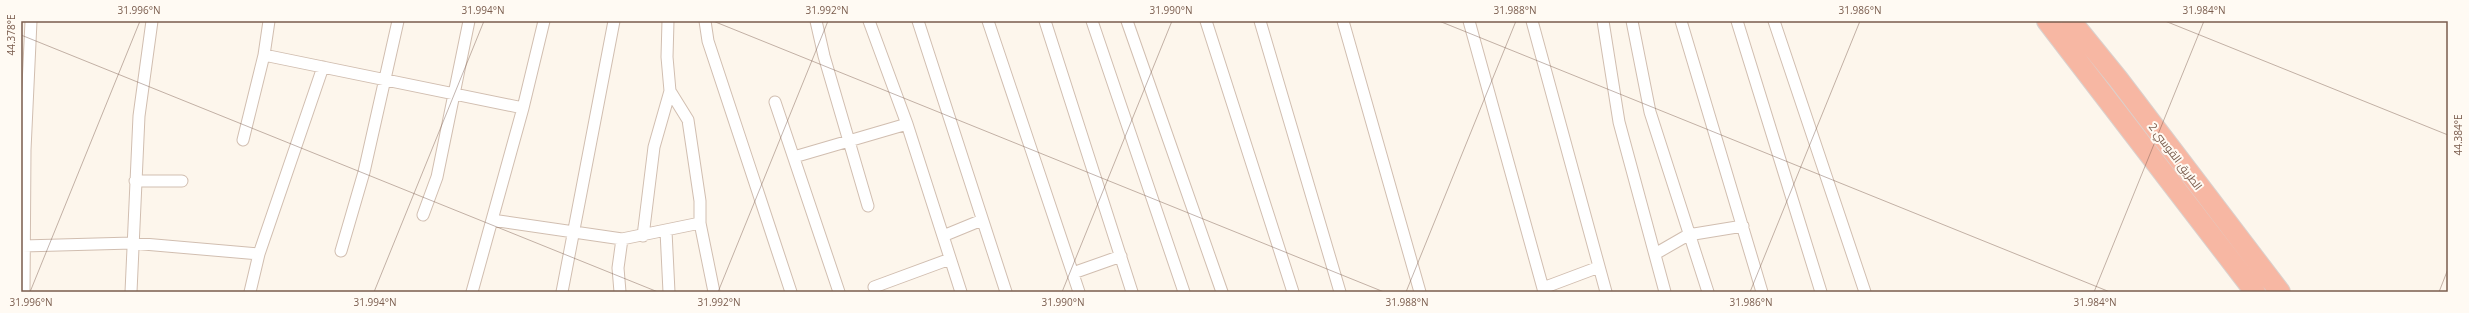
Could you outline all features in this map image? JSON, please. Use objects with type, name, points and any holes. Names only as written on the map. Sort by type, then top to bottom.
[{"type":"highway","name":"الطريق القوسي 2","points":[[2047,21],[2255,292]]},
{"type":"highway","name":"الطريق القوسي 2","points":[[2070,21],[2118,79],[2280,292]]},
{"type":"street","points":[[24,292],[23,246],[30,21]]},
{"type":"street","points":[[131,292],[132,243],[139,116],[152,21]]},
{"type":"street","points":[[243,140],[264,55],[269,21]]},
{"type":"street","points":[[341,250],[364,172],[386,80],[398,21]]},
{"type":"street","points":[[423,215],[437,177],[468,21]]},
{"type":"street","points":[[472,292],[523,108],[544,21]]},
{"type":"street","points":[[562,292],[614,21]]},
{"type":"street","points":[[643,236],[654,148],[670,91],[667,57],[668,21]]},
{"type":"street","points":[[705,21],[708,41],[791,292]]},
{"type":"street","points":[[816,21],[824,56],[850,140],[868,206]]},
{"type":"street","points":[[869,21],[907,124],[961,292]]},
{"type":"street","points":[[918,21],[1006,292]]},
{"type":"street","points":[[988,21],[1079,292]]},
{"type":"street","points":[[1045,21],[1132,292]]},
{"type":"street","points":[[1092,21],[1184,292]]},
{"type":"street","points":[[1127,21],[1222,292]]},
{"type":"street","points":[[1206,21],[1293,292]]},
{"type":"street","points":[[1260,21],[1340,292]]},
{"type":"street","points":[[1343,21],[1420,292]]},
{"type":"street","points":[[1469,21],[1544,290],[1599,267]]},
{"type":"street","points":[[1532,21],[1606,292]]},
{"type":"street","points":[[1603,21],[1620,122],[1666,292]]},
{"type":"street","points":[[1632,21],[1650,112],[1688,235],[1708,292]]},
{"type":"street","points":[[1681,21],[1762,292]]},
{"type":"street","points":[[1737,21],[1821,292]]},
{"type":"street","points":[[1774,21],[1865,292]]},
{"type":"street","points":[[264,55],[523,108]]},
{"type":"street","points":[[250,292],[259,254],[323,67]]},
{"type":"street","points":[[670,91],[688,120],[700,202],[700,223],[714,292]]},
{"type":"street","points":[[775,102],[838,292]]},
{"type":"street","points":[[794,157],[907,124]]},
{"type":"street","points":[[136,181],[182,181]]},
{"type":"street","points":[[492,220],[622,239],[643,236],[700,223]]},
{"type":"street","points":[[943,236],[982,220]]},
{"type":"street","points":[[1655,254],[1688,235],[1742,226]]},
{"type":"street","points":[[666,231],[669,292]]},
{"type":"street","points":[[620,292],[618,268],[622,239]]},
{"type":"street","points":[[23,246],[132,243],[259,254]]},
{"type":"street","points":[[1073,273],[1121,256]]},
{"type":"street","points":[[874,287],[950,259]]}]
